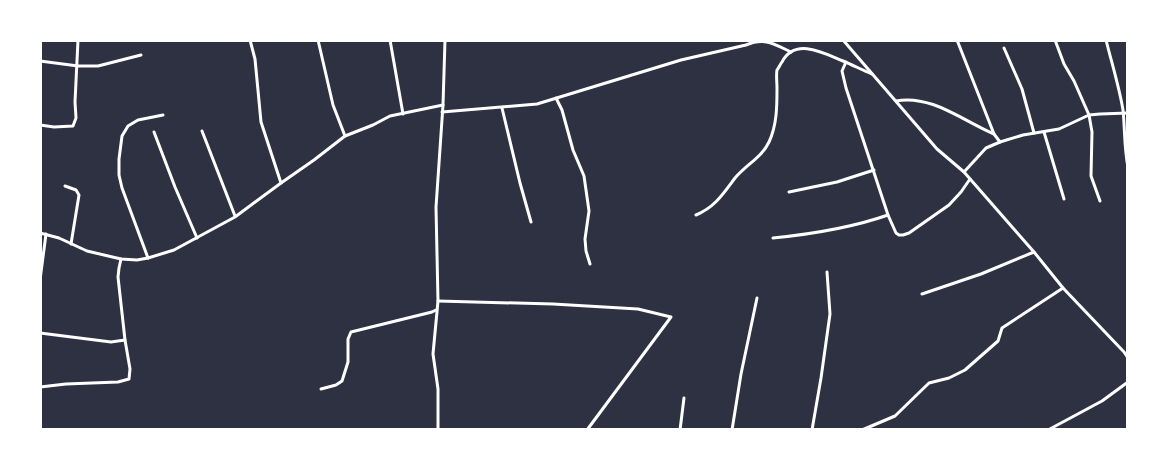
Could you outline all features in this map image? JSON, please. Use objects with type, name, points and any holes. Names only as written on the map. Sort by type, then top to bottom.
[{"type":"street","points":[[40,125],[73,126],[76,118],[78,40]]},
{"type":"street","points":[[250,40],[255,59],[261,122],[281,183]]},
{"type":"street","points":[[318,40],[333,105],[345,136]]},
{"type":"street","points":[[390,40],[403,114]]},
{"type":"street","points":[[438,429],[438,388],[433,354],[438,301],[436,207],[445,40]]},
{"type":"street","points":[[442,112],[537,104],[681,60],[755,41],[762,40],[772,43],[791,52]]},
{"type":"street","points":[[843,40],[937,149],[964,172],[1063,288],[1128,358]]},
{"type":"street","points":[[848,45],[851,40]]},
{"type":"street","points":[[957,40],[994,134],[1000,141]]},
{"type":"street","points":[[1055,40],[1089,116],[1092,132],[1091,176],[1100,201]]},
{"type":"street","points":[[1106,40],[1125,113],[1125,154],[1128,167]]},
{"type":"street","points":[[696,215],[714,205],[740,173],[762,154],[769,142],[774,130],[776,113],[777,69],[784,57],[800,48],[808,48],[824,52],[873,75]]},
{"type":"street","points":[[1004,48],[1022,89],[1034,133]]},
{"type":"street","points":[[40,61],[98,66],[141,55]]},
{"type":"street","points":[[846,62],[842,71],[843,77],[896,233],[903,236],[949,205],[970,179]]},
{"type":"street","points":[[556,98],[584,176],[589,211],[585,239],[590,264]]},
{"type":"street","points":[[896,100],[906,99],[935,105],[994,134]]},
{"type":"street","points":[[40,233],[59,238],[87,251],[121,260],[148,258],[174,250],[235,217],[345,136],[390,116],[443,105]]},
{"type":"street","points":[[502,108],[531,222]]},
{"type":"street","points":[[964,172],[987,148],[1000,141],[1059,129],[1089,116],[1125,113]]},
{"type":"street","points":[[148,258],[118,175],[119,159],[122,136],[128,126],[138,120],[163,115]]},
{"type":"street","points":[[202,131],[235,217]]},
{"type":"street","points":[[1044,131],[1064,199]]},
{"type":"street","points":[[154,132],[197,238]]},
{"type":"street","points":[[789,192],[837,182],[874,170]]},
{"type":"street","points":[[64,186],[76,190],[79,195],[71,244]]},
{"type":"street","points":[[773,238],[804,235],[861,224],[888,215]]},
{"type":"street","points":[[40,280],[46,234]]},
{"type":"street","points":[[922,294],[981,274],[1034,252]]},
{"type":"street","points":[[40,387],[118,382],[129,379],[130,369],[118,277],[121,260]]},
{"type":"street","points":[[812,429],[830,314],[827,272]]},
{"type":"street","points":[[862,429],[895,416],[928,383],[949,378],[965,370],[998,341],[1002,328],[1063,288]]},
{"type":"street","points":[[732,429],[757,298]]},
{"type":"street","points":[[438,301],[628,308],[671,317],[586,429]]},
{"type":"street","points":[[321,388],[336,386],[342,381],[348,362],[349,334],[353,331],[436,310]]},
{"type":"street","points":[[40,333],[111,342],[125,340]]},
{"type":"street","points":[[1124,352],[1128,349]]},
{"type":"street","points":[[1048,429],[1102,402],[1128,382]]},
{"type":"street","points":[[680,429],[684,398]]}]
